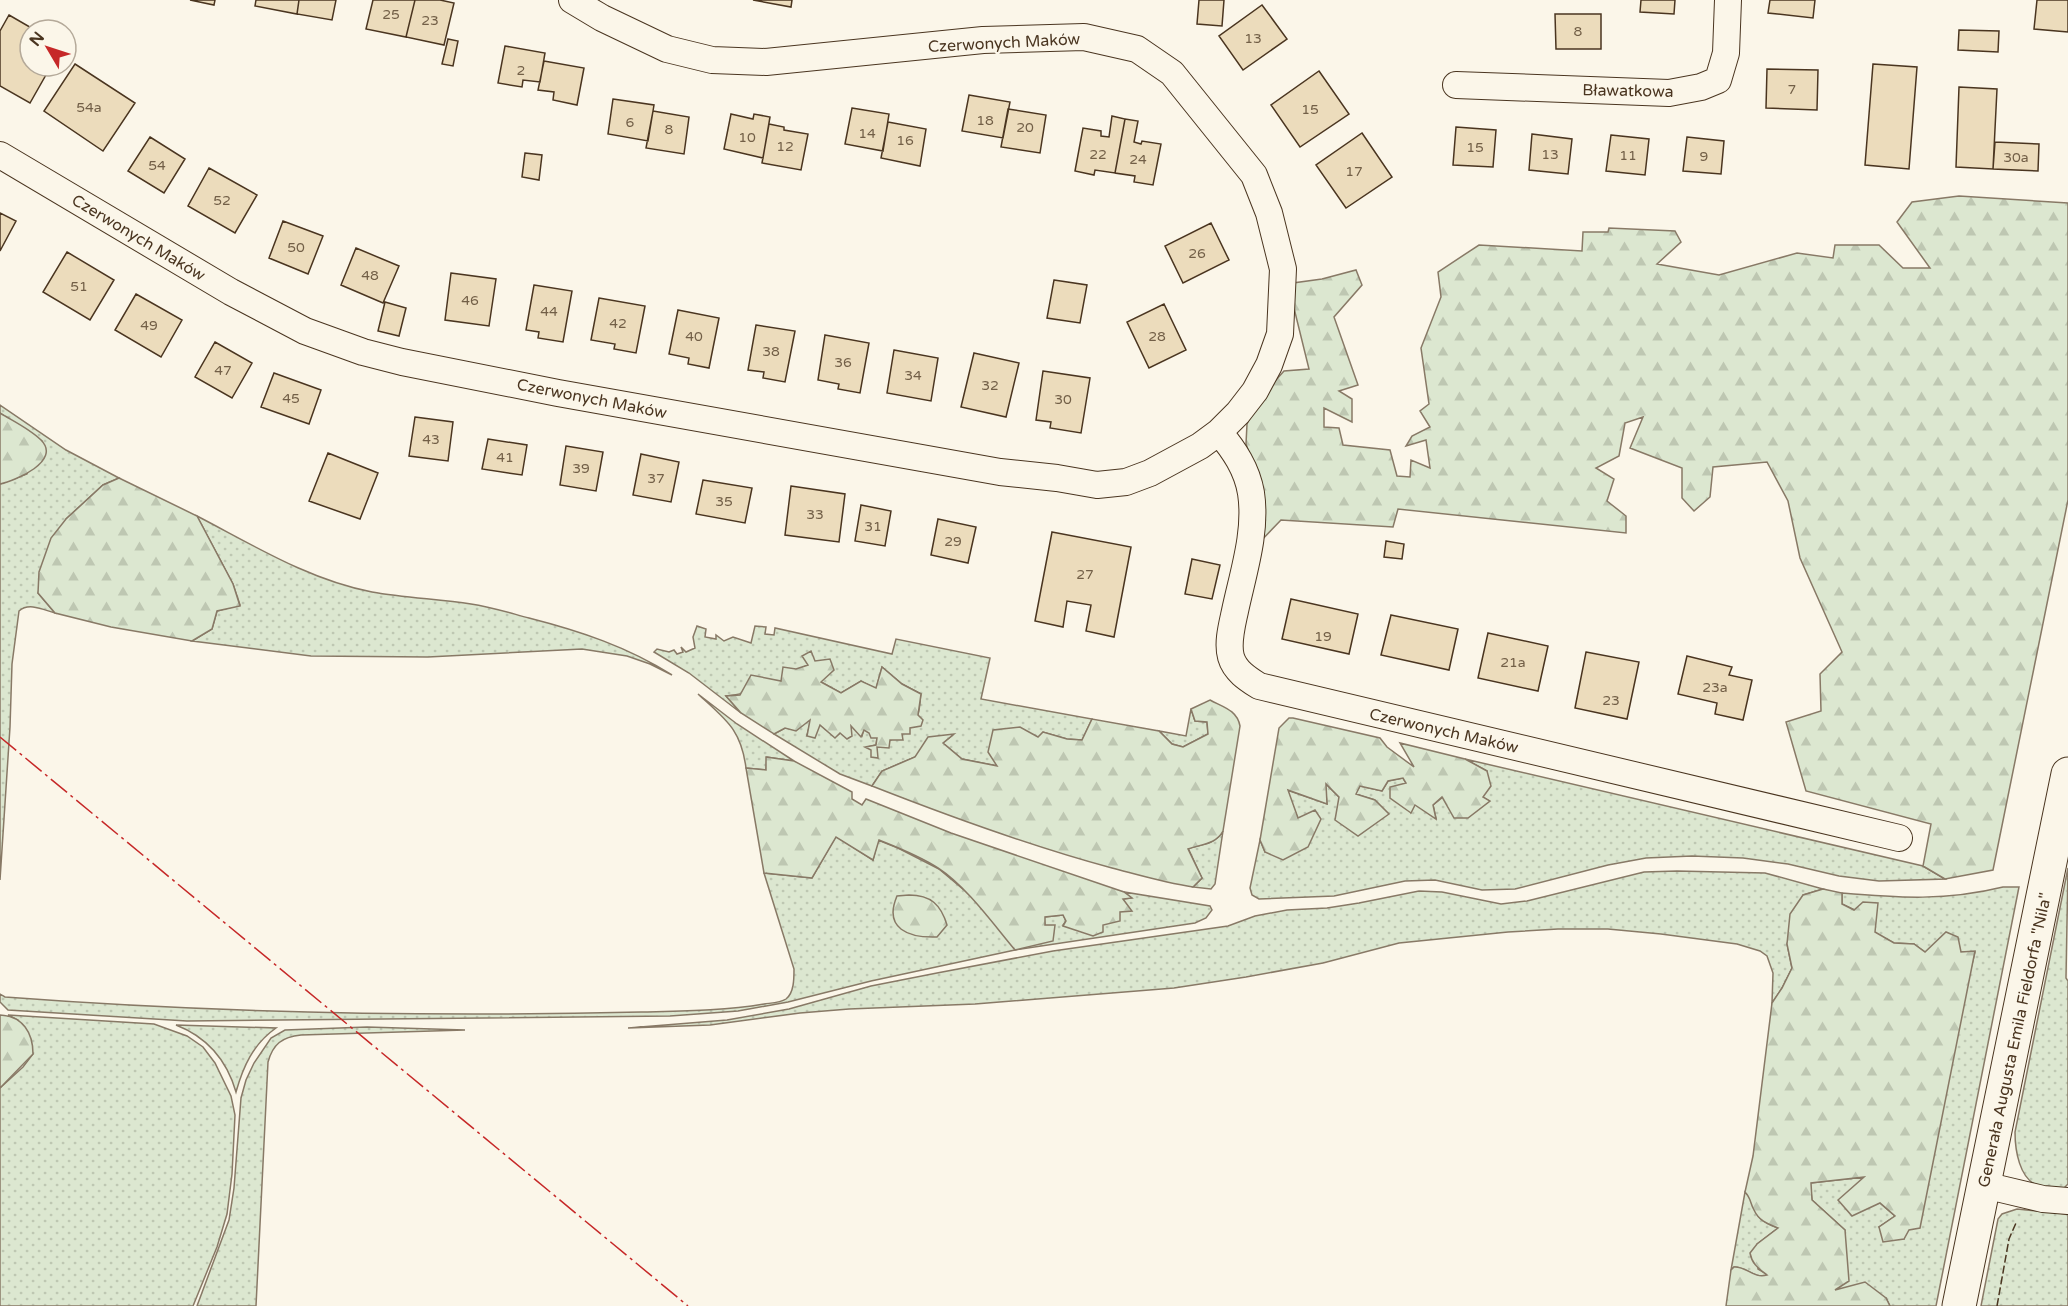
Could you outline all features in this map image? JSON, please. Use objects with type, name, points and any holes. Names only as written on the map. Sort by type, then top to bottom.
[{"type":"main road","name":"Generała Augusta Emila Fieldorfa \"Nila\"","points":[[1959,1306],[2068,774]]},
{"type":"street","name":"Czerwonych Maków","points":[[0,155],[231,292],[305,331],[363,352],[402,362],[558,393],[977,468],[1097,485],[1126,482],[1150,473],[1200,446],[1219,432],[1238,413],[1255,391],[1269,365],[1280,334],[1283,269],[1269,213],[1254,176],[1200,105],[1172,73],[1137,49],[1083,37],[1028,38],[983,40],[766,62],[712,60],[667,49],[602,18],[573,0]]},
{"type":"street","name":"Bławatkowa","points":[[1456,85],[1669,93],[1701,87],[1718,80],[1726,53],[1728,0]]},
{"type":"street","name":"Czerwonych Maków","points":[[1219,432],[1241,463],[1251,491],[1252,521],[1231,629],[1230,648],[1231,658],[1236,667],[1250,681],[1269,690],[1899,838]]},
{"type":"street","points":[[1984,1185],[2043,1199],[2068,1201]]},
{"type":"green space","points":[[1959,196],[2068,203],[2068,500],[1993,870],[1945,879],[1923,866],[1931,824],[1806,791],[1786,722],[1821,711],[1820,674],[1842,652],[1800,558],[1788,501],[1767,462],[1713,467],[1710,497],[1694,511],[1682,498],[1682,468],[1630,448],[1643,417],[1625,423],[1619,456],[1596,468],[1614,479],[1607,501],[1626,516],[1626,533],[1398,509],[1393,527],[1281,520],[1256,546],[1262,491],[1246,444],[1247,424],[1259,399],[1284,371],[1309,369],[1291,296],[1293,283],[1322,279],[1356,270],[1362,285],[1334,317],[1358,385],[1339,391],[1352,399],[1352,422],[1324,408],[1324,427],[1339,428],[1343,445],[1390,450],[1397,476],[1410,477],[1411,460],[1430,468],[1426,440],[1406,446],[1412,436],[1430,427],[1420,411],[1429,404],[1421,348],[1441,297],[1438,272],[1479,245],[1582,251],[1583,232],[1608,232],[1609,228],[1675,231],[1681,242],[1657,264],[1719,275],[1797,253],[1833,258],[1835,245],[1879,245],[1903,268],[1930,268],[1897,222],[1912,202]]},
{"type":"green space","points":[[0,405],[66,450],[119,478],[103,485],[66,519],[38,593],[55,613],[32,607],[19,611],[12,664],[0,880],[0,484],[27,474],[42,441],[0,413]]},
{"type":"green space","points":[[0,413],[41,440],[46,448],[46,455],[34,469],[16,479],[0,484]]},
{"type":"green space","points":[[119,478],[197,516],[233,584],[240,606],[217,611],[212,629],[192,641],[111,627],[55,613],[38,593],[39,572],[51,538],[66,519],[103,485]]},
{"type":"green space","points":[[197,516],[282,560],[326,579],[372,592],[478,605],[548,623],[621,648],[672,675],[627,656],[582,649],[428,657],[311,656],[192,641],[212,629],[217,611],[240,605],[233,584]]},
{"type":"green space","points":[[697,626],[706,629],[705,637],[716,639],[716,635],[724,641],[733,637],[751,643],[755,626],[766,627],[765,634],[774,635],[775,628],[892,654],[896,639],[990,658],[981,699],[1092,719],[1082,740],[1067,739],[1043,732],[998,766],[962,759],[943,743],[953,735],[915,757],[882,771],[872,786],[840,774],[774,734],[811,720],[807,735],[820,725],[835,737],[851,725],[862,736],[864,729],[877,738],[876,745],[867,747],[874,746],[897,737],[910,726],[918,714],[921,694],[902,684],[882,667],[876,689],[861,681],[841,693],[821,682],[811,652],[809,665],[779,682],[753,691],[726,696],[741,713],[689,673],[654,652],[657,649],[669,652],[674,650],[677,654],[683,652],[681,647],[686,652],[695,648],[693,637]]},
{"type":"green space","points":[[811,651],[815,661],[830,659],[834,670],[821,682],[841,693],[861,681],[876,688],[882,667],[902,684],[921,694],[918,715],[923,720],[921,726],[910,728],[910,734],[902,734],[903,740],[890,740],[889,748],[877,747],[878,758],[871,757],[871,750],[865,747],[876,745],[877,738],[871,738],[864,730],[861,737],[851,726],[852,736],[847,739],[840,733],[835,738],[820,725],[815,738],[807,736],[810,720],[796,731],[785,728],[774,734],[741,713],[726,696],[740,695],[751,675],[781,681],[783,667],[796,669],[808,665],[802,656]]},
{"type":"green space","points":[[698,694],[737,724],[794,761],[767,757],[766,770],[746,768],[744,755],[731,726]]},
{"type":"green space","points":[[1210,700],[1233,713],[1240,726],[1223,831],[1217,839],[1188,849],[1202,878],[1193,887],[1142,876],[1021,841],[872,786],[882,771],[915,757],[928,737],[954,734],[943,743],[962,759],[997,766],[988,752],[993,730],[1020,727],[1038,737],[1043,732],[1067,739],[1082,740],[1092,719],[1159,731],[1172,744],[1183,747],[1208,734],[1207,722],[1195,721],[1191,709]]},
{"type":"green space","points":[[1191,709],[1195,721],[1207,722],[1208,734],[1183,747],[1172,744],[1159,731],[1186,736]]},
{"type":"green space","points":[[1289,718],[1380,738],[1387,747],[1414,767],[1400,743],[1465,759],[1487,771],[1491,786],[1483,797],[1490,801],[1468,818],[1454,818],[1442,797],[1433,805],[1436,819],[1415,805],[1411,813],[1390,798],[1390,787],[1406,783],[1403,778],[1388,781],[1382,791],[1360,786],[1356,794],[1375,800],[1389,814],[1358,836],[1335,820],[1339,797],[1326,784],[1327,804],[1288,790],[1298,818],[1315,810],[1321,819],[1308,847],[1283,860],[1265,852],[1260,840],[1279,728]]},
{"type":"green space","points":[[766,757],[794,761],[852,792],[852,799],[862,805],[866,799],[951,833],[1124,892],[1132,898],[1123,899],[1132,911],[1120,912],[1120,921],[1103,925],[1103,932],[1093,936],[1063,926],[1066,921],[1063,915],[1045,917],[1045,925],[1055,925],[1053,941],[1015,950],[979,906],[949,876],[909,852],[879,840],[873,860],[836,837],[812,878],[764,873],[746,768],[766,770]]},
{"type":"green space","points":[[1465,759],[1923,866],[1945,879],[1879,881],[1839,876],[1788,864],[1743,858],[1692,856],[1646,858],[1608,865],[1515,889],[1482,890],[1435,880],[1405,881],[1334,896],[1259,899],[1252,895],[1250,888],[1260,840],[1265,852],[1298,819],[1287,790],[1327,804],[1325,783],[1339,797],[1375,800],[1355,794],[1360,786],[1382,791],[1388,781],[1403,778],[1411,812],[1415,804],[1436,818],[1433,805],[1443,797],[1489,801],[1482,797],[1487,771]]},
{"type":"green space","points":[[1223,831],[1215,884],[1211,889],[1193,887],[1202,878],[1188,848],[1213,841]]},
{"type":"green space","points":[[836,836],[873,860],[878,840],[898,848],[939,869],[963,889],[1045,925],[1044,917],[1063,915],[1066,921],[1063,925],[1092,925],[1108,921],[1114,917],[1123,899],[1131,898],[1124,892],[1210,906],[1212,910],[1206,918],[1195,923],[1015,950],[871,981],[788,1002],[738,1011],[670,1016],[187,1021],[8,1010],[0,1002],[0,994],[5,997],[164,1007],[482,1014],[688,1011],[778,1002],[786,999],[791,993],[794,969],[764,873],[812,878]]},
{"type":"green space","points":[[2068,868],[2066,978],[2068,981],[2068,1184],[2063,1189],[2048,1188],[2032,1183],[2023,1171],[2017,1155],[2015,1132]]},
{"type":"green space","points":[[1644,872],[1765,873],[1823,889],[1803,895],[1787,944],[1792,968],[1772,1003],[1773,973],[1767,956],[1760,951],[1737,944],[1661,934],[1608,929],[1558,929],[1399,943],[1323,963],[1174,988],[975,1004],[849,1009],[710,1025],[628,1028],[727,1020],[789,1009],[871,986],[1053,951],[1228,926],[1255,916],[1287,910],[1327,908],[1419,891],[1442,892],[1501,904],[1527,901]]},
{"type":"green space","points":[[2003,887],[2019,887],[1936,1306],[1890,1306],[1886,1298],[1832,1291],[1845,1230],[1812,1200],[1810,1183],[1865,1177],[1880,1203],[1895,1216],[1879,1227],[1904,1239],[1975,952],[1925,952],[1914,944],[1894,943],[1875,933],[1855,910],[1842,904],[1842,893],[1923,897],[1962,895]]},
{"type":"green space","points":[[1823,889],[1842,893],[1842,904],[1854,910],[1863,902],[1878,903],[1875,932],[1894,943],[1914,944],[1925,952],[1946,932],[1958,937],[1961,952],[1975,951],[1920,1228],[1909,1230],[1904,1239],[1883,1242],[1879,1227],[1895,1216],[1880,1203],[1852,1216],[1838,1200],[1864,1177],[1811,1183],[1812,1200],[1845,1230],[1849,1281],[1835,1290],[1865,1282],[1886,1298],[1890,1306],[1726,1306],[1731,1270],[1734,1267],[1743,1268],[1762,1276],[1767,1275],[1754,1263],[1750,1253],[1757,1244],[1778,1228],[1758,1217],[1745,1192],[1753,1156],[1772,1003],[1792,968],[1787,944],[1790,914],[1803,895]]},
{"type":"green space","points":[[909,895],[929,899],[942,912],[947,925],[937,937],[917,936],[901,929],[896,924],[893,916],[897,896]]},
{"type":"green space","points":[[0,1015],[21,1022],[29,1033],[33,1054],[0,1088]]},
{"type":"green space","points":[[8,1015],[154,1024],[187,1036],[203,1047],[215,1063],[231,1096],[235,1115],[232,1174],[227,1214],[217,1247],[193,1306],[0,1306],[0,1088],[23,1067],[33,1054],[18,1020]]},
{"type":"green space","points":[[176,1025],[276,1028],[261,1041],[250,1057],[236,1092],[227,1070],[214,1051],[197,1036]]},
{"type":"green space","points":[[367,1027],[465,1030],[301,1035],[279,1042],[268,1062],[256,1306],[197,1306],[229,1220],[234,1188],[241,1098],[254,1063],[271,1038],[285,1030]]},
{"type":"green space","points":[[1745,1192],[1758,1216],[1778,1228],[1757,1244],[1758,1269],[1768,1275],[1758,1275],[1734,1267],[1731,1270]]},
{"type":"green space","points":[[2017,1209],[2068,1214],[2068,1306],[1981,1306],[1998,1219],[2002,1214]]},
{"type":"building","points":[[190,0],[215,0],[214,5]]},
{"type":"building","points":[[256,0],[299,0],[297,14],[255,6]]},
{"type":"building","points":[[299,0],[336,0],[332,20],[297,14]]},
{"type":"building","points":[[373,0],[415,0],[406,37],[366,29]]},
{"type":"building","points":[[415,0],[440,0],[454,3],[444,45],[406,37]]},
{"type":"building","points":[[753,0],[792,0],[791,7]]},
{"type":"building","points":[[1199,0],[1224,0],[1222,26],[1197,24]]},
{"type":"building","points":[[1641,0],[1675,0],[1674,14],[1640,12]]},
{"type":"building","points":[[1770,0],[1815,0],[1813,18],[1768,13]]},
{"type":"building","points":[[2037,0],[2068,0],[2068,32],[2034,29]]},
{"type":"building","points":[[1262,5],[1287,39],[1243,70],[1219,36]]},
{"type":"building","points":[[1555,14],[1601,14],[1601,49],[1556,49]]},
{"type":"building","points":[[9,15],[18,20],[18,78],[44,78],[30,103],[0,86],[0,31]]},
{"type":"building","points":[[1959,30],[1999,31],[1998,52],[1958,50]]},
{"type":"building","points":[[448,39],[458,41],[453,66],[442,64]]},
{"type":"building","points":[[505,46],[545,53],[540,82],[523,80],[522,87],[498,83]]},
{"type":"building","points":[[544,61],[584,68],[577,105],[553,100],[554,92],[538,90]]},
{"type":"building","points":[[1873,64],[1917,67],[1909,169],[1865,165]]},
{"type":"building","points":[[78,66],[135,103],[103,151],[44,111],[66,78],[78,78]]},
{"type":"building","points":[[1767,69],[1818,70],[1817,110],[1766,108]]},
{"type":"building","points":[[1319,71],[1349,114],[1300,147],[1271,105]]},
{"type":"building","points":[[1959,87],[1997,89],[1993,169],[1956,167]]},
{"type":"building","points":[[969,95],[1010,102],[1003,138],[962,131]]},
{"type":"building","points":[[613,99],[654,105],[648,141],[608,134]]},
{"type":"building","points":[[852,108],[889,114],[883,151],[845,144]]},
{"type":"building","points":[[1008,109],[1046,115],[1040,153],[1001,147]]},
{"type":"building","points":[[653,111],[689,117],[684,154],[646,148]]},
{"type":"building","points":[[731,114],[753,119],[754,114],[770,117],[763,158],[724,149]]},
{"type":"building","points":[[1112,116],[1125,119],[1115,173],[1095,170],[1094,175],[1075,171],[1083,128],[1101,131],[1101,136],[1109,137]]},
{"type":"building","points":[[1125,119],[1138,121],[1134,142],[1161,144],[1153,185],[1134,182],[1135,176],[1115,173]]},
{"type":"building","points":[[888,122],[926,129],[920,166],[881,158]]},
{"type":"building","points":[[769,124],[784,127],[784,130],[808,134],[801,170],[762,163]]},
{"type":"building","points":[[1456,127],[1496,130],[1493,167],[1453,165]]},
{"type":"building","points":[[1362,133],[1392,177],[1346,208],[1316,165]]},
{"type":"building","points":[[1532,134],[1572,139],[1568,174],[1529,170]]},
{"type":"building","points":[[1611,135],[1649,139],[1645,175],[1606,171]]},
{"type":"building","points":[[150,137],[185,159],[164,193],[128,171]]},
{"type":"building","points":[[1687,137],[1724,141],[1721,174],[1683,171]]},
{"type":"building","points":[[1995,142],[2039,144],[2038,171],[1993,169]]},
{"type":"building","points":[[525,153],[542,155],[539,180],[522,177]]},
{"type":"building","points":[[209,168],[257,195],[235,233],[188,206]]},
{"type":"building","points":[[0,213],[16,221],[0,251]]},
{"type":"building","points":[[283,221],[323,236],[308,274],[269,258]]},
{"type":"building","points":[[1211,223],[1229,260],[1183,283],[1165,246]]},
{"type":"building","points":[[356,248],[399,266],[383,303],[341,285]]},
{"type":"building","points":[[67,252],[114,280],[90,320],[43,292]]},
{"type":"building","points":[[451,273],[496,279],[489,326],[445,320]]},
{"type":"building","points":[[1054,280],[1087,285],[1080,323],[1047,318]]},
{"type":"building","points":[[534,285],[572,291],[563,342],[538,338],[539,332],[526,330]]},
{"type":"building","points":[[136,294],[182,320],[161,357],[115,330]]},
{"type":"building","points":[[599,298],[645,306],[636,353],[614,349],[615,344],[591,340]]},
{"type":"building","points":[[385,302],[406,308],[399,336],[378,331]]},
{"type":"building","points":[[1164,304],[1186,350],[1149,368],[1127,322]]},
{"type":"building","points":[[678,310],[719,318],[709,368],[688,364],[689,358],[669,354]]},
{"type":"building","points":[[756,325],[795,331],[785,382],[763,378],[764,372],[748,370]]},
{"type":"building","points":[[825,335],[869,343],[860,393],[838,389],[839,384],[818,380]]},
{"type":"building","points":[[215,342],[252,363],[232,398],[195,377]]},
{"type":"building","points":[[894,350],[938,358],[931,401],[887,393]]},
{"type":"building","points":[[974,353],[1019,363],[1006,417],[961,407]]},
{"type":"building","points":[[1043,371],[1090,378],[1081,433],[1050,428],[1051,422],[1036,420]]},
{"type":"building","points":[[274,373],[321,390],[309,424],[261,407]]},
{"type":"building","points":[[415,417],[453,422],[448,461],[409,456]]},
{"type":"building","points":[[488,439],[527,445],[522,475],[482,469]]},
{"type":"building","points":[[566,446],[603,452],[596,491],[560,485]]},
{"type":"building","points":[[328,453],[378,473],[360,519],[309,501]]},
{"type":"building","points":[[641,454],[679,462],[671,502],[633,495]]},
{"type":"building","points":[[703,480],[752,488],[745,523],[696,514]]},
{"type":"building","points":[[791,486],[845,494],[839,542],[785,535]]},
{"type":"building","points":[[861,505],[891,511],[885,546],[855,541]]},
{"type":"building","points":[[938,519],[976,527],[968,563],[931,555]]},
{"type":"building","points":[[1052,532],[1131,547],[1114,637],[1086,631],[1091,605],[1067,601],[1063,627],[1035,621]]},
{"type":"building","points":[[1386,541],[1404,544],[1402,559],[1384,557]]},
{"type":"building","points":[[1192,559],[1220,565],[1212,599],[1185,594]]},
{"type":"building","points":[[1291,599],[1358,614],[1349,654],[1282,639]]},
{"type":"building","points":[[1391,615],[1458,629],[1449,670],[1381,655]]},
{"type":"building","points":[[1488,633],[1548,646],[1538,691],[1478,678]]},
{"type":"building","points":[[1586,652],[1639,662],[1627,719],[1575,708]]},
{"type":"building","points":[[1687,656],[1732,667],[1729,675],[1752,680],[1743,720],[1715,714],[1717,703],[1678,694]]},
{"type":"fence","points":[[1997,1306],[2009,1239],[2016,1223]]},
{"type":"power","points":[[0,737],[688,1306]]}]
